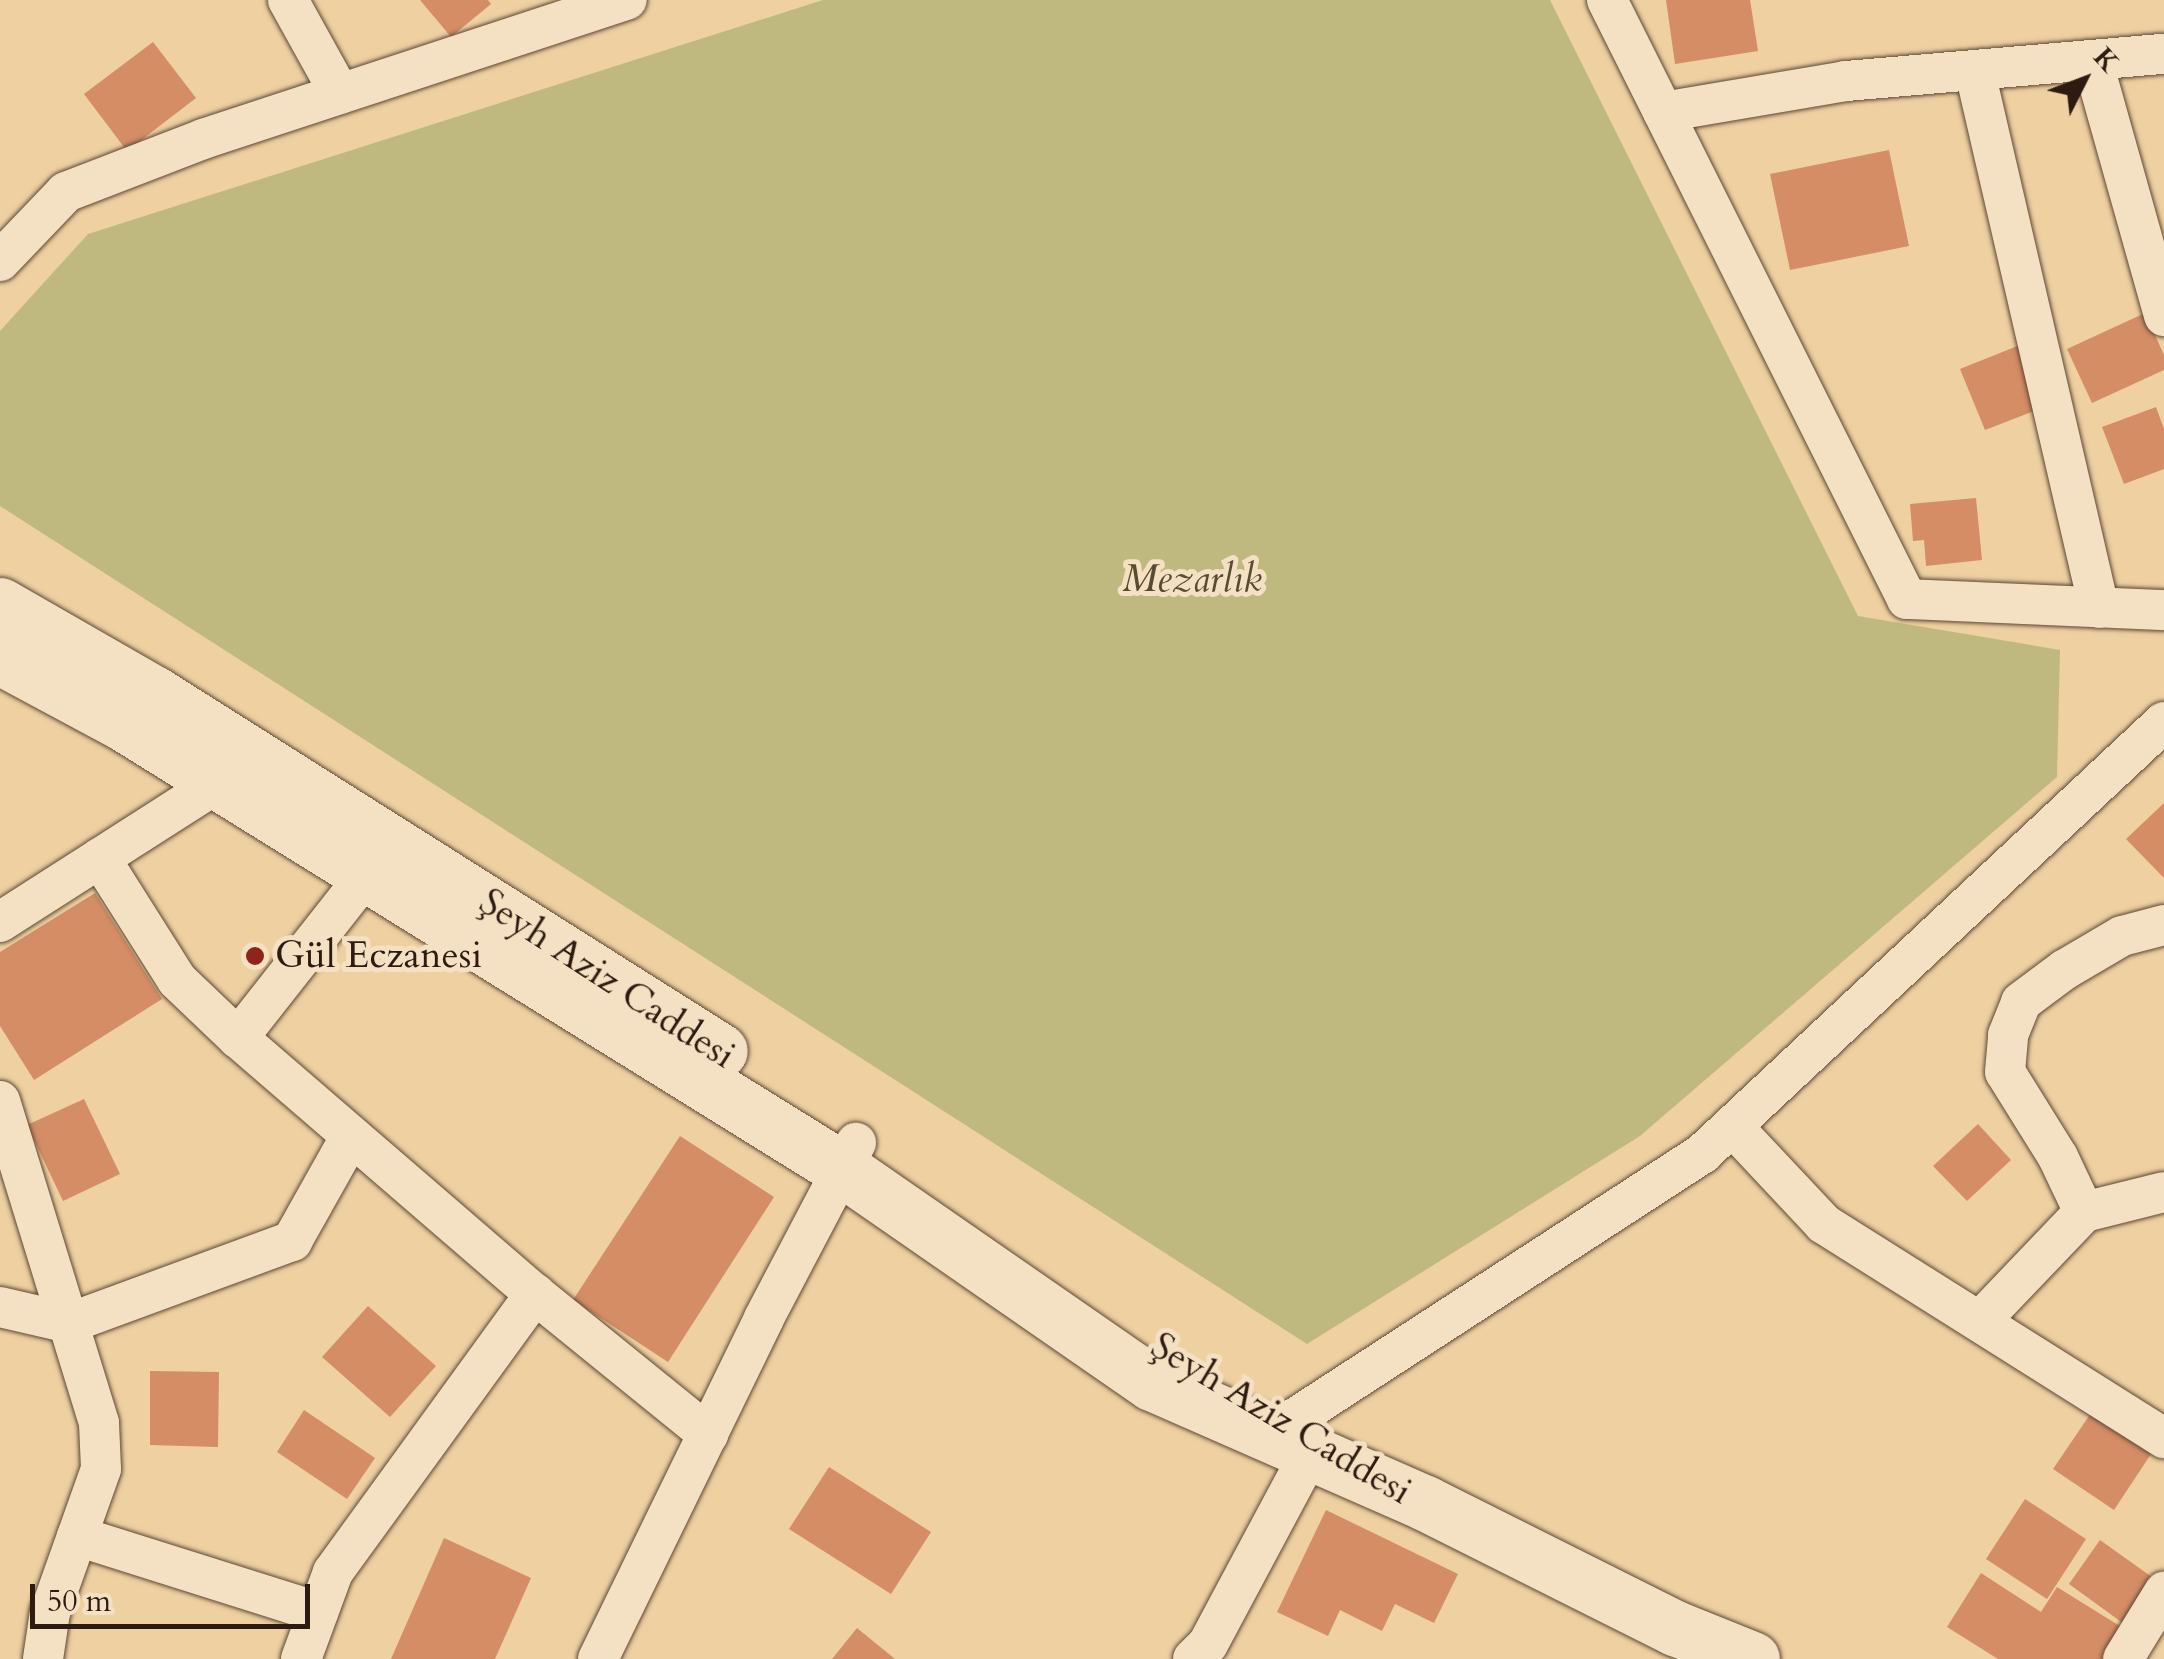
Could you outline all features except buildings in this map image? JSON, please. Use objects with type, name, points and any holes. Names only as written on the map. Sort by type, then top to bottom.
[{"type":"main road","name":"Şeyh Aziz Caddesi","points":[[0,605],[155,694],[621,986],[1152,1384],[1298,1439],[1675,1628],[1752,1659]]},
{"type":"main road","name":"Şeyh Aziz Caddesi","points":[[0,657],[123,723],[367,874],[850,1156]]},
{"type":"street","points":[[288,0],[340,94]]},
{"type":"street","points":[[7,236],[66,192],[203,139],[627,0]]},
{"type":"street","points":[[1607,0],[1907,599],[2164,610]]},
{"type":"street","points":[[1663,112],[1846,82],[2164,54]]},
{"type":"street","points":[[2094,63],[2164,316]]},
{"type":"street","points":[[1975,72],[2099,608]]},
{"type":"street","points":[[1193,1659],[1208,1644],[1298,1439],[1702,1153],[2164,722]]},
{"type":"street","points":[[0,922],[219,782]]},
{"type":"street","points":[[100,858],[177,980],[238,1038],[535,1294],[708,1434]]},
{"type":"street","points":[[238,1038],[367,874]]},
{"type":"street","points":[[2084,1212],[2058,1156],[2005,1072],[2008,1035],[2022,1002],[2064,970],[2122,936],[2164,925]]},
{"type":"street","points":[[0,1100],[99,1424],[101,1469],[50,1612],[43,1659]]},
{"type":"street","points":[[1732,1126],[1824,1224],[2164,1438]]},
{"type":"street","points":[[0,1307],[69,1322],[292,1241],[351,1136]]},
{"type":"street","points":[[598,1659],[850,1156]]},
{"type":"street","points":[[1980,1321],[2084,1212],[2164,1192]]},
{"type":"street","points":[[296,1658],[333,1572],[535,1294]]},
{"type":"street","points":[[77,1536],[318,1612]]},
{"type":"street","points":[[2123,1659],[2164,1592]]},
{"type":"green space","name":"Mezarlık","points":[[823,0],[1550,0],[1858,616],[2060,650],[2057,777],[1640,1136],[1307,1344],[0,506],[0,331],[88,234]]},
{"type":"place","name":"Gül Eczanesi","points":[[255,956]]}]
